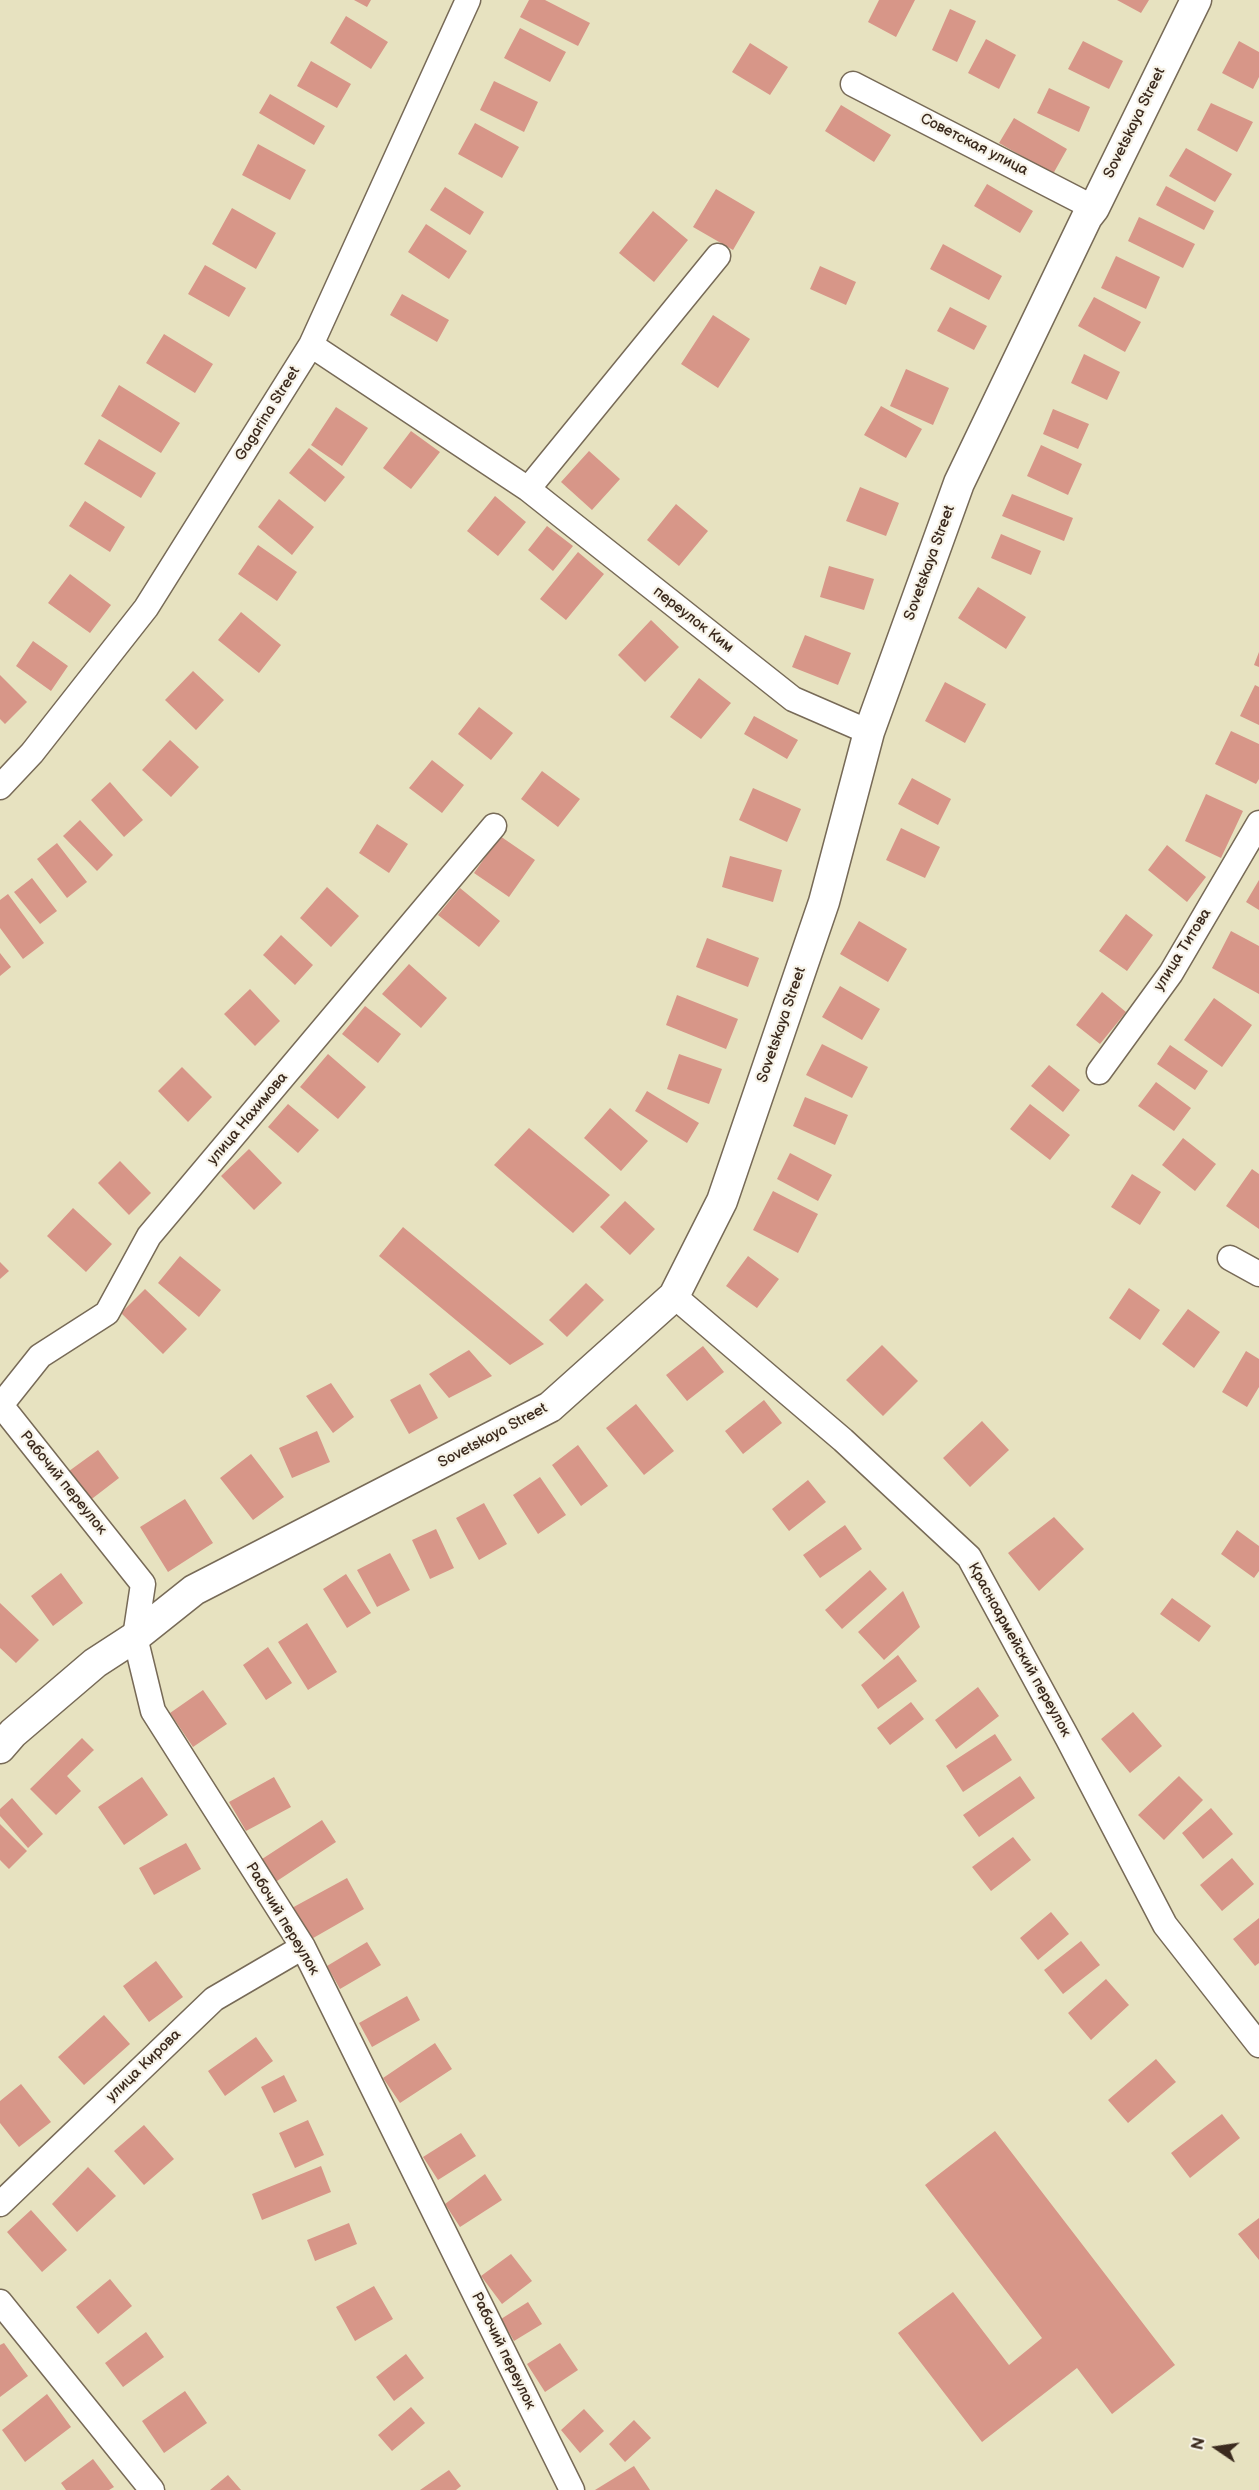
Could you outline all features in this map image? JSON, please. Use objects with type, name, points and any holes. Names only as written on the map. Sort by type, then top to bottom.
[{"type":"street","name":"Gagarina Street","points":[[0,787],[32,753],[146,608],[311,345],[468,0]]},
{"type":"street","name":"Sovetskaya Street","points":[[0,1748],[13,1733],[95,1663],[135,1637],[194,1590],[550,1407],[674,1296],[726,1190],[824,902],[869,732],[959,483],[1087,217],[1094,208],[1196,0]]},
{"type":"street","name":"Советская улица","points":[[854,84],[1094,208]]},
{"type":"street","points":[[528,489],[718,256]]},
{"type":"street","name":"переулок Ким","points":[[311,345],[528,489],[792,699],[869,732]]},
{"type":"street","name":"улица Титова","points":[[1100,1072],[1171,973],[1259,823]]},
{"type":"street","name":"улица Нахимова","points":[[0,1404],[40,1356],[107,1313],[149,1236],[494,826]]},
{"type":"street","points":[[1230,1258],[1259,1274]]},
{"type":"street","name":"Красноармейский переулок","points":[[674,1296],[843,1440],[969,1557],[1165,1925],[1259,2045]]},
{"type":"street","name":"Рабочий переулок","points":[[0,1404],[143,1584],[135,1637],[153,1712],[303,1947],[572,2490]]},
{"type":"street","name":"улица Кирова","points":[[0,2204],[214,1999],[303,1947]]},
{"type":"street","points":[[0,2302],[152,2490]]},
{"type":"building","points":[[354,0],[371,0],[367,7]]},
{"type":"building","points":[[529,0],[545,0],[590,23],[578,46],[520,17]]},
{"type":"building","points":[[879,0],[915,0],[896,37],[868,22]]},
{"type":"building","points":[[1117,0],[1149,0],[1141,13]]},
{"type":"building","points":[[950,9],[976,21],[957,62],[932,50]]},
{"type":"building","points":[[346,16],[388,42],[371,69],[330,43]]},
{"type":"building","points":[[520,28],[566,52],[550,82],[504,58]]},
{"type":"building","points":[[986,39],[1016,55],[999,89],[968,73]]},
{"type":"building","points":[[1083,41],[1123,61],[1109,89],[1068,69]]},
{"type":"building","points":[[1239,41],[1259,52],[1259,77],[1253,89],[1222,73]]},
{"type":"building","points":[[750,43],[788,67],[770,95],[732,72]]},
{"type":"building","points":[[311,61],[351,84],[337,108],[297,86]]},
{"type":"building","points":[[494,81],[538,102],[524,132],[480,110]]},
{"type":"building","points":[[1049,88],[1090,107],[1079,132],[1037,113]]},
{"type":"building","points":[[270,94],[325,126],[314,145],[259,113]]},
{"type":"building","points":[[1211,103],[1253,122],[1237,152],[1197,130]]},
{"type":"building","points":[[841,105],[891,135],[874,162],[825,131]]},
{"type":"building","points":[[1014,118],[1067,149],[1053,174],[999,143]]},
{"type":"building","points":[[475,123],[519,147],[502,178],[458,154]]},
{"type":"building","points":[[258,144],[306,170],[290,200],[242,175]]},
{"type":"building","points":[[1186,148],[1232,174],[1215,202],[1169,176]]},
{"type":"building","points":[[987,184],[1033,211],[1020,233],[974,206]]},
{"type":"building","points":[[1166,186],[1214,211],[1204,230],[1156,205]]},
{"type":"building","points":[[445,187],[484,212],[470,235],[430,210]]},
{"type":"building","points":[[716,189],[755,212],[733,250],[693,227]]},
{"type":"building","points":[[232,208],[276,233],[256,269],[212,244]]},
{"type":"building","points":[[653,211],[688,240],[654,282],[619,253]]},
{"type":"building","points":[[1139,217],[1195,244],[1183,268],[1128,241]]},
{"type":"building","points":[[426,224],[467,251],[449,279],[408,252]]},
{"type":"building","points":[[943,244],[1002,276],[989,300],[930,269]]},
{"type":"building","points":[[1116,256],[1160,277],[1146,309],[1101,288]]},
{"type":"building","points":[[205,265],[246,288],[229,317],[188,294]]},
{"type":"building","points":[[820,266],[856,282],[846,305],[810,289]]},
{"type":"building","points":[[402,294],[449,320],[437,342],[390,315]]},
{"type":"building","points":[[1094,297],[1141,322],[1125,352],[1078,326]]},
{"type":"building","points":[[950,307],[987,326],[974,350],[937,331]]},
{"type":"building","points":[[713,315],[750,339],[718,388],[681,364]]},
{"type":"building","points":[[164,334],[213,364],[195,393],[146,363]]},
{"type":"building","points":[[1084,354],[1120,372],[1107,400],[1071,383]]},
{"type":"building","points":[[906,369],[949,388],[933,425],[890,406]]},
{"type":"building","points":[[119,385],[180,423],[161,453],[101,416]]},
{"type":"building","points":[[881,406],[922,429],[906,458],[864,435]]},
{"type":"building","points":[[336,407],[368,428],[342,466],[311,445]]},
{"type":"building","points":[[1053,409],[1089,424],[1078,449],[1043,434]]},
{"type":"building","points":[[411,431],[440,452],[411,489],[383,468]]},
{"type":"building","points":[[99,439],[156,473],[141,498],[84,464]]},
{"type":"building","points":[[1041,445],[1082,464],[1068,495],[1027,476]]},
{"type":"building","points":[[309,448],[345,477],[325,502],[289,473]]},
{"type":"building","points":[[589,451],[620,479],[592,510],[561,482]]},
{"type":"building","points":[[860,487],[899,503],[886,536],[846,521]]},
{"type":"building","points":[[1012,494],[1073,518],[1064,541],[1002,516]]},
{"type":"building","points":[[495,496],[526,522],[498,556],[467,531]]},
{"type":"building","points":[[279,499],[314,527],[292,555],[258,527]]},
{"type":"building","points":[[85,501],[125,527],[110,552],[69,526]]},
{"type":"building","points":[[676,504],[708,531],[679,566],[647,540]]},
{"type":"building","points":[[547,526],[573,546],[553,571],[528,550]]},
{"type":"building","points":[[1001,534],[1041,551],[1031,575],[991,558]]},
{"type":"building","points":[[258,545],[297,572],[277,601],[238,574]]},
{"type":"building","points":[[578,552],[604,574],[566,620],[540,599]]},
{"type":"building","points":[[829,566],[874,579],[864,610],[820,597]]},
{"type":"building","points":[[70,574],[111,605],[90,633],[48,603]]},
{"type":"building","points":[[978,587],[1026,617],[1006,649],[958,618]]},
{"type":"building","points":[[241,612],[281,645],[259,673],[218,640]]},
{"type":"building","points":[[651,620],[679,647],[645,682],[618,655]]},
{"type":"building","points":[[805,635],[851,653],[838,685],[792,667]]},
{"type":"building","points":[[33,641],[68,666],[51,691],[16,666]]},
{"type":"building","points":[[1259,652],[1259,667],[1254,665]]},
{"type":"building","points":[[193,671],[224,700],[196,730],[165,700]]},
{"type":"building","points":[[0,675],[27,702],[5,724],[0,719]]},
{"type":"building","points":[[699,678],[731,703],[701,739],[670,717]]},
{"type":"building","points":[[945,682],[986,704],[965,743],[925,721]]},
{"type":"building","points":[[1255,685],[1259,687],[1259,725],[1240,716]]},
{"type":"building","points":[[479,707],[513,733],[491,760],[458,734]]},
{"type":"building","points":[[754,716],[798,740],[787,759],[744,734]]},
{"type":"building","points":[[1231,731],[1259,744],[1259,779],[1256,784],[1215,764]]},
{"type":"building","points":[[170,740],[199,767],[171,797],[142,770]]},
{"type":"building","points":[[432,760],[464,785],[442,813],[409,788]]},
{"type":"building","points":[[542,771],[580,799],[558,827],[521,799]]},
{"type":"building","points":[[912,778],[951,799],[938,825],[898,804]]},
{"type":"building","points":[[110,782],[143,820],[124,837],[91,800]]},
{"type":"building","points":[[753,788],[801,809],[787,842],[739,820]]},
{"type":"building","points":[[1206,794],[1243,811],[1221,858],[1185,841]]},
{"type":"building","points":[[80,820],[113,855],[97,871],[63,836]]},
{"type":"building","points":[[377,824],[408,844],[389,873],[359,853]]},
{"type":"building","points":[[901,828],[940,847],[925,878],[886,860]]},
{"type":"building","points":[[500,836],[535,860],[509,897],[474,873]]},
{"type":"building","points":[[57,843],[87,882],[67,898],[37,859]]},
{"type":"building","points":[[1167,845],[1206,877],[1187,902],[1148,870]]},
{"type":"building","points":[[730,856],[782,870],[773,902],[722,887]]},
{"type":"building","points":[[32,878],[57,911],[40,924],[14,892]]},
{"type":"building","points":[[1259,880],[1259,910],[1246,902]]},
{"type":"building","points":[[327,887],[359,916],[331,947],[300,918]]},
{"type":"building","points":[[460,888],[500,921],[479,947],[438,915]]},
{"type":"building","points":[[8,894],[44,943],[23,959],[0,928],[0,900]]},
{"type":"building","points":[[1126,914],[1153,935],[1127,971],[1099,951]]},
{"type":"building","points":[[859,921],[907,949],[888,982],[840,954]]},
{"type":"building","points":[[1231,931],[1259,946],[1259,994],[1212,968]]},
{"type":"building","points":[[281,935],[313,965],[295,985],[263,955]]},
{"type":"building","points":[[707,938],[759,958],[748,987],[696,967]]},
{"type":"building","points":[[0,953],[11,967],[0,976]]},
{"type":"building","points":[[409,964],[447,998],[421,1028],[382,994]]},
{"type":"building","points":[[840,986],[880,1009],[862,1040],[822,1017]]},
{"type":"building","points":[[250,989],[280,1021],[255,1046],[224,1014]]},
{"type":"building","points":[[1102,992],[1126,1012],[1100,1044],[1076,1025]]},
{"type":"building","points":[[677,995],[738,1019],[726,1049],[666,1025]]},
{"type":"building","points":[[1214,998],[1252,1025],[1222,1067],[1184,1040]]},
{"type":"building","points":[[365,1006],[401,1034],[378,1063],[342,1034]]},
{"type":"building","points":[[822,1044],[868,1067],[852,1098],[806,1075]]},
{"type":"building","points":[[1170,1045],[1208,1071],[1195,1090],[1157,1064]]},
{"type":"building","points":[[328,1054],[366,1087],[338,1119],[300,1087]]},
{"type":"building","points":[[679,1054],[722,1069],[709,1104],[667,1089]]},
{"type":"building","points":[[1049,1065],[1080,1090],[1063,1112],[1031,1086]]},
{"type":"building","points":[[182,1067],[212,1097],[188,1122],[158,1091]]},
{"type":"building","points":[[1156,1082],[1191,1108],[1174,1131],[1138,1106]]},
{"type":"building","points":[[647,1091],[699,1123],[687,1143],[635,1111]]},
{"type":"building","points":[[805,1097],[848,1115],[835,1145],[793,1126]]},
{"type":"building","points":[[288,1104],[319,1130],[298,1153],[268,1127]]},
{"type":"building","points":[[1030,1104],[1070,1135],[1050,1160],[1010,1129]]},
{"type":"building","points":[[610,1108],[648,1141],[621,1171],[584,1138]]},
{"type":"building","points":[[529,1128],[610,1195],[573,1233],[494,1165]]},
{"type":"building","points":[[1183,1138],[1216,1164],[1195,1191],[1162,1165]]},
{"type":"building","points":[[249,1149],[282,1183],[254,1210],[221,1176]]},
{"type":"building","points":[[790,1153],[832,1175],[818,1201],[777,1179]]},
{"type":"building","points":[[120,1161],[151,1193],[129,1215],[98,1183]]},
{"type":"building","points":[[1252,1169],[1259,1174],[1259,1229],[1226,1206]]},
{"type":"building","points":[[1132,1174],[1161,1192],[1140,1225],[1111,1207]]},
{"type":"building","points":[[773,1191],[818,1214],[798,1253],[753,1230]]},
{"type":"building","points":[[625,1201],[655,1229],[630,1255],[600,1227]]},
{"type":"building","points":[[73,1208],[112,1244],[86,1272],[47,1236]]},
{"type":"building","points":[[403,1227],[544,1344],[510,1365],[379,1256]]},
{"type":"building","points":[[180,1256],[221,1290],[199,1317],[158,1283]]},
{"type":"building","points":[[748,1256],[779,1279],[757,1308],[726,1286]]},
{"type":"building","points":[[0,1262],[9,1271],[0,1279]]},
{"type":"building","points":[[586,1283],[604,1300],[567,1337],[549,1320]]},
{"type":"building","points":[[1129,1288],[1160,1310],[1140,1340],[1109,1318]]},
{"type":"building","points":[[145,1289],[187,1329],[163,1354],[121,1313]]},
{"type":"building","points":[[1188,1309],[1220,1332],[1194,1368],[1162,1344]]},
{"type":"building","points":[[882,1345],[918,1381],[883,1416],[846,1380]]},
{"type":"building","points":[[703,1346],[724,1372],[687,1401],[666,1375]]},
{"type":"building","points":[[469,1350],[492,1376],[449,1398],[429,1374]]},
{"type":"building","points":[[1246,1351],[1259,1359],[1259,1387],[1247,1407],[1222,1392]]},
{"type":"building","points":[[331,1383],[354,1417],[333,1433],[306,1396]]},
{"type":"building","points":[[420,1384],[438,1418],[409,1434],[390,1400]]},
{"type":"building","points":[[764,1400],[782,1423],[743,1454],[725,1431]]},
{"type":"building","points":[[636,1404],[674,1451],[644,1475],[606,1428]]},
{"type":"building","points":[[982,1421],[1009,1450],[970,1487],[943,1458]]},
{"type":"building","points":[[317,1431],[330,1462],[292,1478],[279,1448]]},
{"type":"building","points":[[578,1445],[608,1486],[581,1506],[552,1465]]},
{"type":"building","points":[[98,1450],[119,1478],[80,1508],[58,1479]]},
{"type":"building","points":[[251,1454],[284,1497],[253,1520],[220,1478]]},
{"type":"building","points":[[540,1477],[566,1515],[538,1534],[513,1495]]},
{"type":"building","points":[[808,1480],[826,1502],[789,1531],[772,1509]]},
{"type":"building","points":[[185,1499],[213,1543],[168,1572],[140,1527]]},
{"type":"building","points":[[484,1503],[507,1544],[479,1560],[456,1518]]},
{"type":"building","points":[[1054,1517],[1084,1549],[1039,1591],[1008,1553]]},
{"type":"building","points":[[845,1525],[862,1549],[820,1578],[803,1555]]},
{"type":"building","points":[[436,1529],[454,1568],[430,1579],[412,1540]]},
{"type":"building","points":[[1237,1530],[1259,1546],[1259,1571],[1254,1578],[1221,1554]]},
{"type":"building","points":[[390,1553],[410,1590],[377,1607],[357,1570]]},
{"type":"building","points":[[870,1570],[887,1589],[842,1629],[825,1610]]},
{"type":"building","points":[[61,1573],[83,1603],[53,1626],[31,1596]]},
{"type":"building","points":[[346,1574],[371,1613],[347,1628],[323,1589]]},
{"type":"building","points":[[903,1591],[920,1627],[884,1660],[858,1632]]},
{"type":"building","points":[[1172,1598],[1211,1626],[1199,1642],[1160,1614]]},
{"type":"building","points":[[0,1603],[39,1640],[16,1663],[0,1648]]},
{"type":"building","points":[[307,1623],[337,1672],[308,1690],[278,1642]]},
{"type":"building","points":[[268,1647],[292,1683],[266,1700],[243,1665]]},
{"type":"building","points":[[898,1655],[917,1681],[878,1709],[861,1685]]},
{"type":"building","points":[[978,1687],[999,1716],[956,1749],[935,1720]]},
{"type":"building","points":[[203,1690],[227,1724],[193,1747],[170,1713]]},
{"type":"building","points":[[911,1702],[924,1719],[890,1745],[877,1728]]},
{"type":"building","points":[[1133,1712],[1162,1746],[1130,1773],[1101,1739]]},
{"type":"building","points":[[995,1734],[1012,1760],[963,1792],[946,1766]]},
{"type":"building","points":[[82,1738],[94,1750],[67,1776],[81,1791],[56,1815],[30,1789]]},
{"type":"building","points":[[1020,1776],[1035,1798],[979,1837],[963,1815]]},
{"type":"building","points":[[1179,1776],[1203,1800],[1164,1840],[1138,1815]]},
{"type":"building","points":[[142,1777],[168,1815],[124,1845],[98,1807]]},
{"type":"building","points":[[274,1777],[291,1807],[246,1831],[229,1802]]},
{"type":"building","points":[[12,1798],[43,1834],[28,1848],[0,1816],[0,1809]]},
{"type":"building","points":[[1211,1808],[1233,1834],[1203,1859],[1182,1833]]},
{"type":"building","points":[[322,1820],[336,1842],[274,1883],[259,1861]]},
{"type":"building","points":[[0,1824],[27,1851],[9,1869],[0,1860]]},
{"type":"building","points":[[1013,1837],[1031,1860],[991,1891],[972,1867]]},
{"type":"building","points":[[186,1843],[201,1869],[154,1895],[139,1868]]},
{"type":"building","points":[[1232,1858],[1254,1884],[1222,1911],[1200,1885]]},
{"type":"building","points":[[347,1878],[364,1909],[308,1941],[290,1909]]},
{"type":"building","points":[[1051,1912],[1069,1934],[1038,1960],[1020,1938]]},
{"type":"building","points":[[1259,1918],[1259,1963],[1255,1966],[1233,1939]]},
{"type":"building","points":[[1081,1941],[1100,1965],[1063,1994],[1044,1970]]},
{"type":"building","points":[[367,1942],[381,1965],[340,1989],[327,1966]]},
{"type":"building","points":[[156,1961],[183,1997],[149,2022],[123,1986]]},
{"type":"building","points":[[1106,1979],[1129,2005],[1091,2040],[1068,2013]]},
{"type":"building","points":[[407,1996],[420,2020],[372,2047],[359,2023]]},
{"type":"building","points":[[104,2015],[130,2044],[84,2085],[58,2057]]},
{"type":"building","points":[[256,2037],[273,2061],[225,2096],[208,2071]]},
{"type":"building","points":[[435,2043],[452,2069],[400,2103],[383,2078]]},
{"type":"building","points":[[1156,2059],[1176,2082],[1128,2123],[1108,2100]]},
{"type":"building","points":[[284,2075],[297,2101],[274,2113],[261,2087]]},
{"type":"building","points":[[21,2084],[51,2122],[19,2147],[0,2123],[0,2101]]},
{"type":"building","points":[[1222,2114],[1240,2138],[1190,2178],[1171,2153]]},
{"type":"building","points":[[308,2120],[324,2155],[295,2168],[279,2133]]},
{"type":"building","points":[[144,2125],[174,2159],[144,2185],[114,2151]]},
{"type":"building","points":[[995,2131],[1175,2365],[1112,2414],[1077,2368],[982,2442],[898,2333],[953,2292],[1009,2365],[1042,2338],[925,2185]]},
{"type":"building","points":[[461,2133],[476,2156],[438,2180],[423,2157]]},
{"type":"building","points":[[321,2166],[331,2192],[262,2220],[252,2194]]},
{"type":"building","points":[[88,2167],[116,2196],[77,2232],[52,2204]]},
{"type":"building","points":[[485,2174],[502,2200],[460,2227],[445,2204]]},
{"type":"building","points":[[31,2210],[67,2250],[42,2272],[7,2232]]},
{"type":"building","points":[[1259,2218],[1259,2260],[1238,2234]]},
{"type":"building","points":[[349,2223],[357,2244],[315,2261],[307,2240]]},
{"type":"building","points":[[511,2254],[532,2281],[502,2304],[481,2276]]},
{"type":"building","points":[[110,2279],[132,2306],[98,2334],[76,2307]]},
{"type":"building","points":[[374,2286],[393,2319],[355,2341],[336,2307]]},
{"type":"building","points":[[528,2302],[542,2324],[514,2341],[501,2319]]},
{"type":"building","points":[[146,2332],[164,2357],[123,2387],[105,2363]]},
{"type":"building","points":[[4,2343],[28,2376],[0,2397],[0,2345]]},
{"type":"building","points":[[560,2343],[578,2370],[545,2392],[527,2364]]},
{"type":"building","points":[[406,2354],[424,2378],[394,2401],[376,2377]]},
{"type":"building","points":[[185,2391],[207,2423],[164,2453],[142,2421]]},
{"type":"building","points":[[47,2394],[71,2427],[25,2462],[2,2430]]},
{"type":"building","points":[[411,2407],[425,2423],[392,2451],[378,2435]]},
{"type":"building","points":[[584,2409],[604,2431],[580,2453],[561,2430]]},
{"type":"building","points":[[634,2420],[651,2438],[625,2462],[609,2444]]},
{"type":"building","points":[[93,2459],[114,2487],[109,2490],[66,2490],[61,2483]]},
{"type":"building","points":[[634,2466],[650,2490],[595,2490]]},
{"type":"building","points":[[449,2470],[461,2486],[456,2490],[420,2490]]},
{"type":"building","points":[[228,2475],[241,2490],[210,2490]]}]
